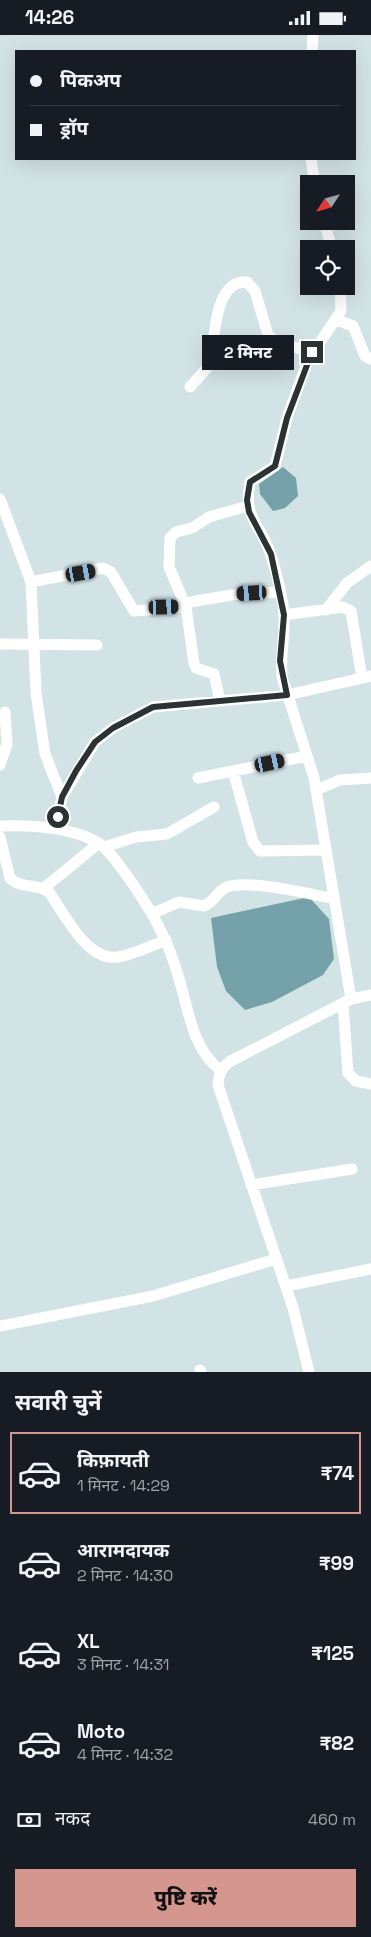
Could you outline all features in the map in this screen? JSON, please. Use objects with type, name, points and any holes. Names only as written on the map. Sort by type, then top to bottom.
[{"type":"street","points":[[312,50],[313,35]]},
{"type":"street","points":[[311,160],[313,175]]},
{"type":"street","points":[[190,387],[207,368],[212,354],[216,314],[234,284],[242,282],[252,285],[268,335],[273,340],[306,350]]},
{"type":"street","points":[[341,295],[342,301],[337,320],[306,350],[275,466],[254,477],[250,482],[248,506],[253,523],[271,554],[284,615],[280,661],[287,695],[316,790],[347,1001],[348,1073],[356,1081],[371,1083]]},
{"type":"street","points":[[337,320],[350,324],[356,330],[366,356],[371,359]]},
{"type":"street","points":[[0,499],[31,582],[36,693],[43,742],[62,797]]},
{"type":"street","points":[[220,701],[214,673],[196,668],[194,663],[186,605],[169,567],[172,535],[192,528],[209,517],[248,506]]},
{"type":"street","points":[[326,610],[347,583],[371,566]]},
{"type":"street","points":[[31,582],[103,568],[111,572],[134,611],[186,605],[231,595],[279,592]]},
{"type":"street","points":[[55,829],[62,797],[86,754],[95,742],[113,728],[153,707],[287,695],[366,677],[351,611],[343,607],[284,615]]},
{"type":"street","points":[[0,644],[33,646],[97,645]]},
{"type":"street","points":[[0,765],[7,744],[5,712]]},
{"type":"street","points":[[198,778],[307,756]]},
{"type":"street","points":[[233,771],[253,842],[260,851],[325,850]]},
{"type":"street","points":[[316,790],[340,780],[371,778]]},
{"type":"street","points":[[44,888],[101,845],[136,837],[167,834],[214,807]]},
{"type":"street","points":[[0,826],[55,829],[101,845],[113,856],[154,913],[177,969],[198,1044],[211,1063],[220,1070]]},
{"type":"street","points":[[0,837],[10,878],[18,884],[44,888],[91,948],[104,957],[128,954],[166,940]]},
{"type":"street","points":[[154,913],[179,902],[204,906],[214,900],[223,889],[240,884],[332,898]]},
{"type":"street","points":[[309,1372],[303,1341],[286,1286],[218,1085],[220,1070],[229,1062],[347,1001],[371,995]]},
{"type":"street","points":[[252,1185],[352,1169]]},
{"type":"street","points":[[0,1326],[153,1296],[276,1259]]},
{"type":"street","points":[[286,1286],[371,1269]]},
{"type":"water","points":[[283,467],[296,478],[298,496],[285,508],[273,511],[260,494],[259,484]]},
{"type":"water","points":[[309,897],[329,919],[334,959],[323,975],[272,1002],[245,1010],[226,991],[217,967],[211,918]]},
{"type":"route","points":[[58,817],[62,797],[86,754],[95,742],[113,728],[153,707],[287,695],[280,661],[284,615],[271,554],[266,542],[253,523],[247,500],[250,482],[254,477],[275,466],[287,418],[312,352]]}]
